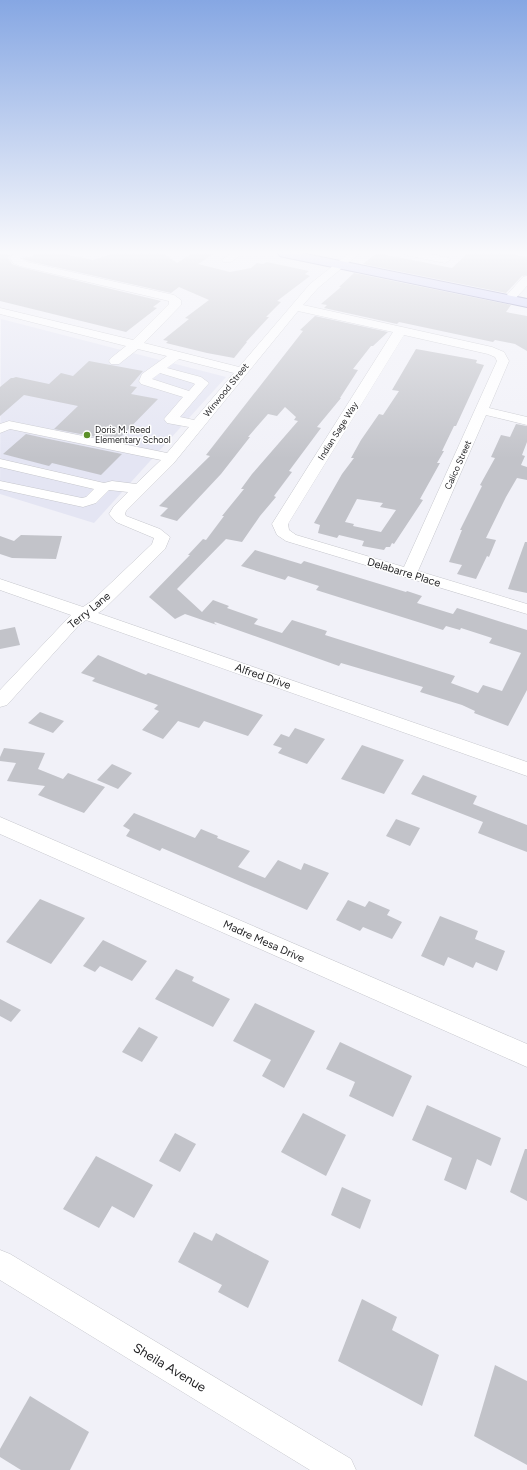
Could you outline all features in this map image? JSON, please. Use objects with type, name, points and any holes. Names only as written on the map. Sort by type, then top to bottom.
[{"type":"street","points":[[18,328],[17,325],[20,322]]},
{"type":"street","points":[[43,322],[242,371]]},
{"type":"street","points":[[115,361],[159,322]]},
{"type":"street","name":"Winwood Street","points":[[162,537],[155,532],[120,519],[117,514],[119,509],[170,458],[283,322]]},
{"type":"street","points":[[362,322],[400,330]]},
{"type":"street","name":"Calico Street","points":[[400,330],[492,351],[500,355],[503,361],[409,574]]},
{"type":"street","name":"Indian Sage Way","points":[[282,532],[280,524],[400,330]]},
{"type":"street","points":[[88,345],[101,336]]},
{"type":"street","points":[[176,355],[146,377],[145,381],[192,396]]},
{"type":"street","points":[[158,369],[202,382],[199,388],[172,418],[174,421],[198,425]]},
{"type":"street","points":[[482,410],[527,421]]},
{"type":"street","points":[[0,430],[9,425],[170,458]]},
{"type":"street","points":[[0,463],[104,488]]},
{"type":"street","points":[[0,485],[83,502],[92,500],[104,488],[112,485],[139,489]]},
{"type":"street","name":"Delabarre Place","points":[[282,532],[291,538],[527,609]]},
{"type":"street","name":"Terry Lane","points":[[0,701],[73,621],[98,605],[159,546],[162,537]]},
{"type":"street","name":"Alfred Drive","points":[[0,584],[527,769]]},
{"type":"street","name":"Madre Mesa Drive","points":[[0,825],[527,1056]]},
{"type":"street","name":"Sheila Avenue","points":[[0,1264],[340,1470]]},
{"type":"shaded area","name":"Doris M. Reed Elementary School","points":[[1,322],[11,322],[226,377],[94,523],[0,494]]},
{"type":"building","points":[[84,322],[139,322],[126,332]]},
{"type":"building","points":[[186,322],[265,322],[234,358],[166,343],[168,341],[163,340]]},
{"type":"building","points":[[309,322],[341,322],[388,332],[373,346],[371,346],[353,369],[358,370],[341,398],[317,427],[321,428],[289,471],[292,472],[274,496],[276,497],[260,516],[242,542],[226,539],[177,589],[202,612],[213,600],[229,606],[227,608],[258,619],[254,624],[282,633],[292,620],[327,631],[325,635],[455,676],[451,683],[478,693],[483,685],[502,691],[521,653],[489,643],[492,638],[461,628],[460,630],[446,626],[443,630],[316,590],[319,586],[288,576],[285,580],[241,566],[255,550],[301,564],[304,561],[406,592],[407,591],[422,596],[417,603],[453,614],[457,608],[527,630],[527,690],[508,726],[474,713],[475,711],[462,705],[420,692],[423,687],[341,663],[339,666],[215,622],[214,623],[217,625],[185,614],[175,619],[149,597],[190,555],[188,555],[203,539],[206,540],[224,516],[222,516],[244,489],[241,489],[252,474],[298,421],[294,420],[296,417],[285,407],[277,416],[268,414],[248,437],[250,437],[221,474],[177,521],[160,516],[168,508],[159,506],[210,456],[206,455],[303,331],[300,330]]},
{"type":"building","points":[[386,322],[527,322],[527,351],[515,344],[495,340],[493,342],[399,322],[397,324]]},
{"type":"building","points":[[416,349],[477,360],[476,363],[484,365],[456,426],[454,426],[442,451],[444,451],[437,463],[440,463],[420,499],[423,500],[394,544],[392,543],[390,547],[386,547],[384,550],[362,546],[364,541],[339,535],[337,538],[318,533],[320,525],[314,523],[342,474],[354,458],[351,458],[361,440],[379,414],[383,415],[399,391],[392,390]],"holes":[[[357,499],[383,503],[380,507],[396,510],[381,532],[353,526],[354,524],[345,522]]]},
{"type":"building","points":[[89,361],[143,371],[130,386],[137,387],[131,394],[158,399],[117,441],[54,429],[78,406],[24,395],[0,416],[0,387],[11,378],[16,377],[49,384],[61,373],[73,376]]},
{"type":"building","points":[[516,424],[527,426],[527,442],[522,455],[525,456],[521,465],[527,467],[527,480],[517,478],[506,497],[486,538],[496,540],[489,557],[487,556],[476,579],[457,574],[462,565],[449,562],[462,530],[460,530],[482,486],[480,485],[495,458],[491,457],[501,435],[510,437]]},
{"type":"building","points":[[26,434],[122,454],[101,475],[52,463],[49,466],[3,454]]},
{"type":"building","points":[[21,535],[62,536],[56,559],[12,558],[0,554],[0,536],[14,541]]},
{"type":"building","points":[[525,542],[527,542],[527,593],[508,589]]},
{"type":"building","points":[[15,627],[20,645],[0,649],[0,630]]},
{"type":"building","points":[[98,655],[146,675],[148,673],[263,715],[248,736],[204,721],[199,728],[178,721],[163,739],[142,730],[159,711],[154,709],[158,705],[92,681],[95,678],[81,673]]},
{"type":"building","points":[[40,712],[64,721],[53,733],[28,723]]},
{"type":"building","points":[[295,728],[325,739],[307,764],[278,753],[282,748],[273,745],[281,734],[289,737]]},
{"type":"building","points":[[362,745],[404,760],[384,794],[341,779]]},
{"type":"building","points":[[4,748],[45,753],[38,769],[63,779],[68,773],[105,787],[84,813],[38,795],[45,786],[7,781],[16,763],[0,761]]},
{"type":"building","points":[[112,764],[132,773],[118,789],[97,780]]},
{"type":"building","points":[[423,775],[477,796],[473,804],[527,825],[527,852],[478,833],[483,822],[411,794]]},
{"type":"building","points":[[134,813],[195,838],[201,829],[218,836],[217,838],[250,851],[238,867],[265,878],[278,860],[301,870],[304,863],[329,873],[307,910],[162,848],[160,851],[126,836],[130,830],[123,826]]},
{"type":"building","points":[[396,819],[420,828],[410,846],[386,836]]},
{"type":"building","points":[[40,899],[85,918],[51,964],[6,942]]},
{"type":"building","points":[[348,900],[365,907],[369,901],[390,910],[387,915],[402,922],[392,939],[363,927],[360,931],[336,920]]},
{"type":"building","points":[[440,916],[478,931],[475,939],[505,951],[497,971],[476,962],[473,968],[448,957],[444,966],[421,956]]},
{"type":"building","points":[[103,940],[147,961],[132,981],[100,966],[95,972],[83,966]]},
{"type":"building","points":[[176,969],[194,977],[192,981],[230,999],[213,1027],[155,999]]},
{"type":"building","points":[[0,999],[21,1010],[11,1022],[0,1016]]},
{"type":"building","points":[[255,1003],[315,1031],[284,1088],[262,1076],[271,1060],[233,1041]]},
{"type":"building","points":[[139,1027],[158,1037],[142,1062],[122,1052]]},
{"type":"building","points":[[340,1042],[412,1076],[393,1117],[349,1096],[355,1082],[326,1069]]},
{"type":"building","points":[[427,1105],[501,1138],[491,1166],[477,1159],[466,1190],[444,1180],[452,1158],[412,1140]]},
{"type":"building","points":[[303,1113],[346,1135],[326,1176],[281,1152]]},
{"type":"building","points":[[175,1133],[196,1144],[180,1172],[159,1161]]},
{"type":"building","points":[[525,1149],[527,1149],[527,1201],[510,1192]]},
{"type":"building","points":[[96,1156],[153,1185],[134,1218],[112,1206],[99,1228],[63,1209]]},
{"type":"building","points":[[342,1187],[371,1200],[360,1229],[331,1215]]},
{"type":"building","points":[[194,1232],[212,1241],[216,1233],[269,1261],[248,1308],[218,1292],[222,1285],[178,1262]]},
{"type":"building","points":[[362,1299],[397,1317],[392,1330],[439,1355],[422,1406],[338,1361]]},
{"type":"building","points":[[495,1365],[527,1381],[527,1465],[474,1436]]},
{"type":"building","points":[[30,1396],[89,1432],[70,1470],[21,1470],[0,1457],[0,1449]]},
{"type":"place","name":"Doris M. Reed Elementary School","points":[[87,435]]}]
